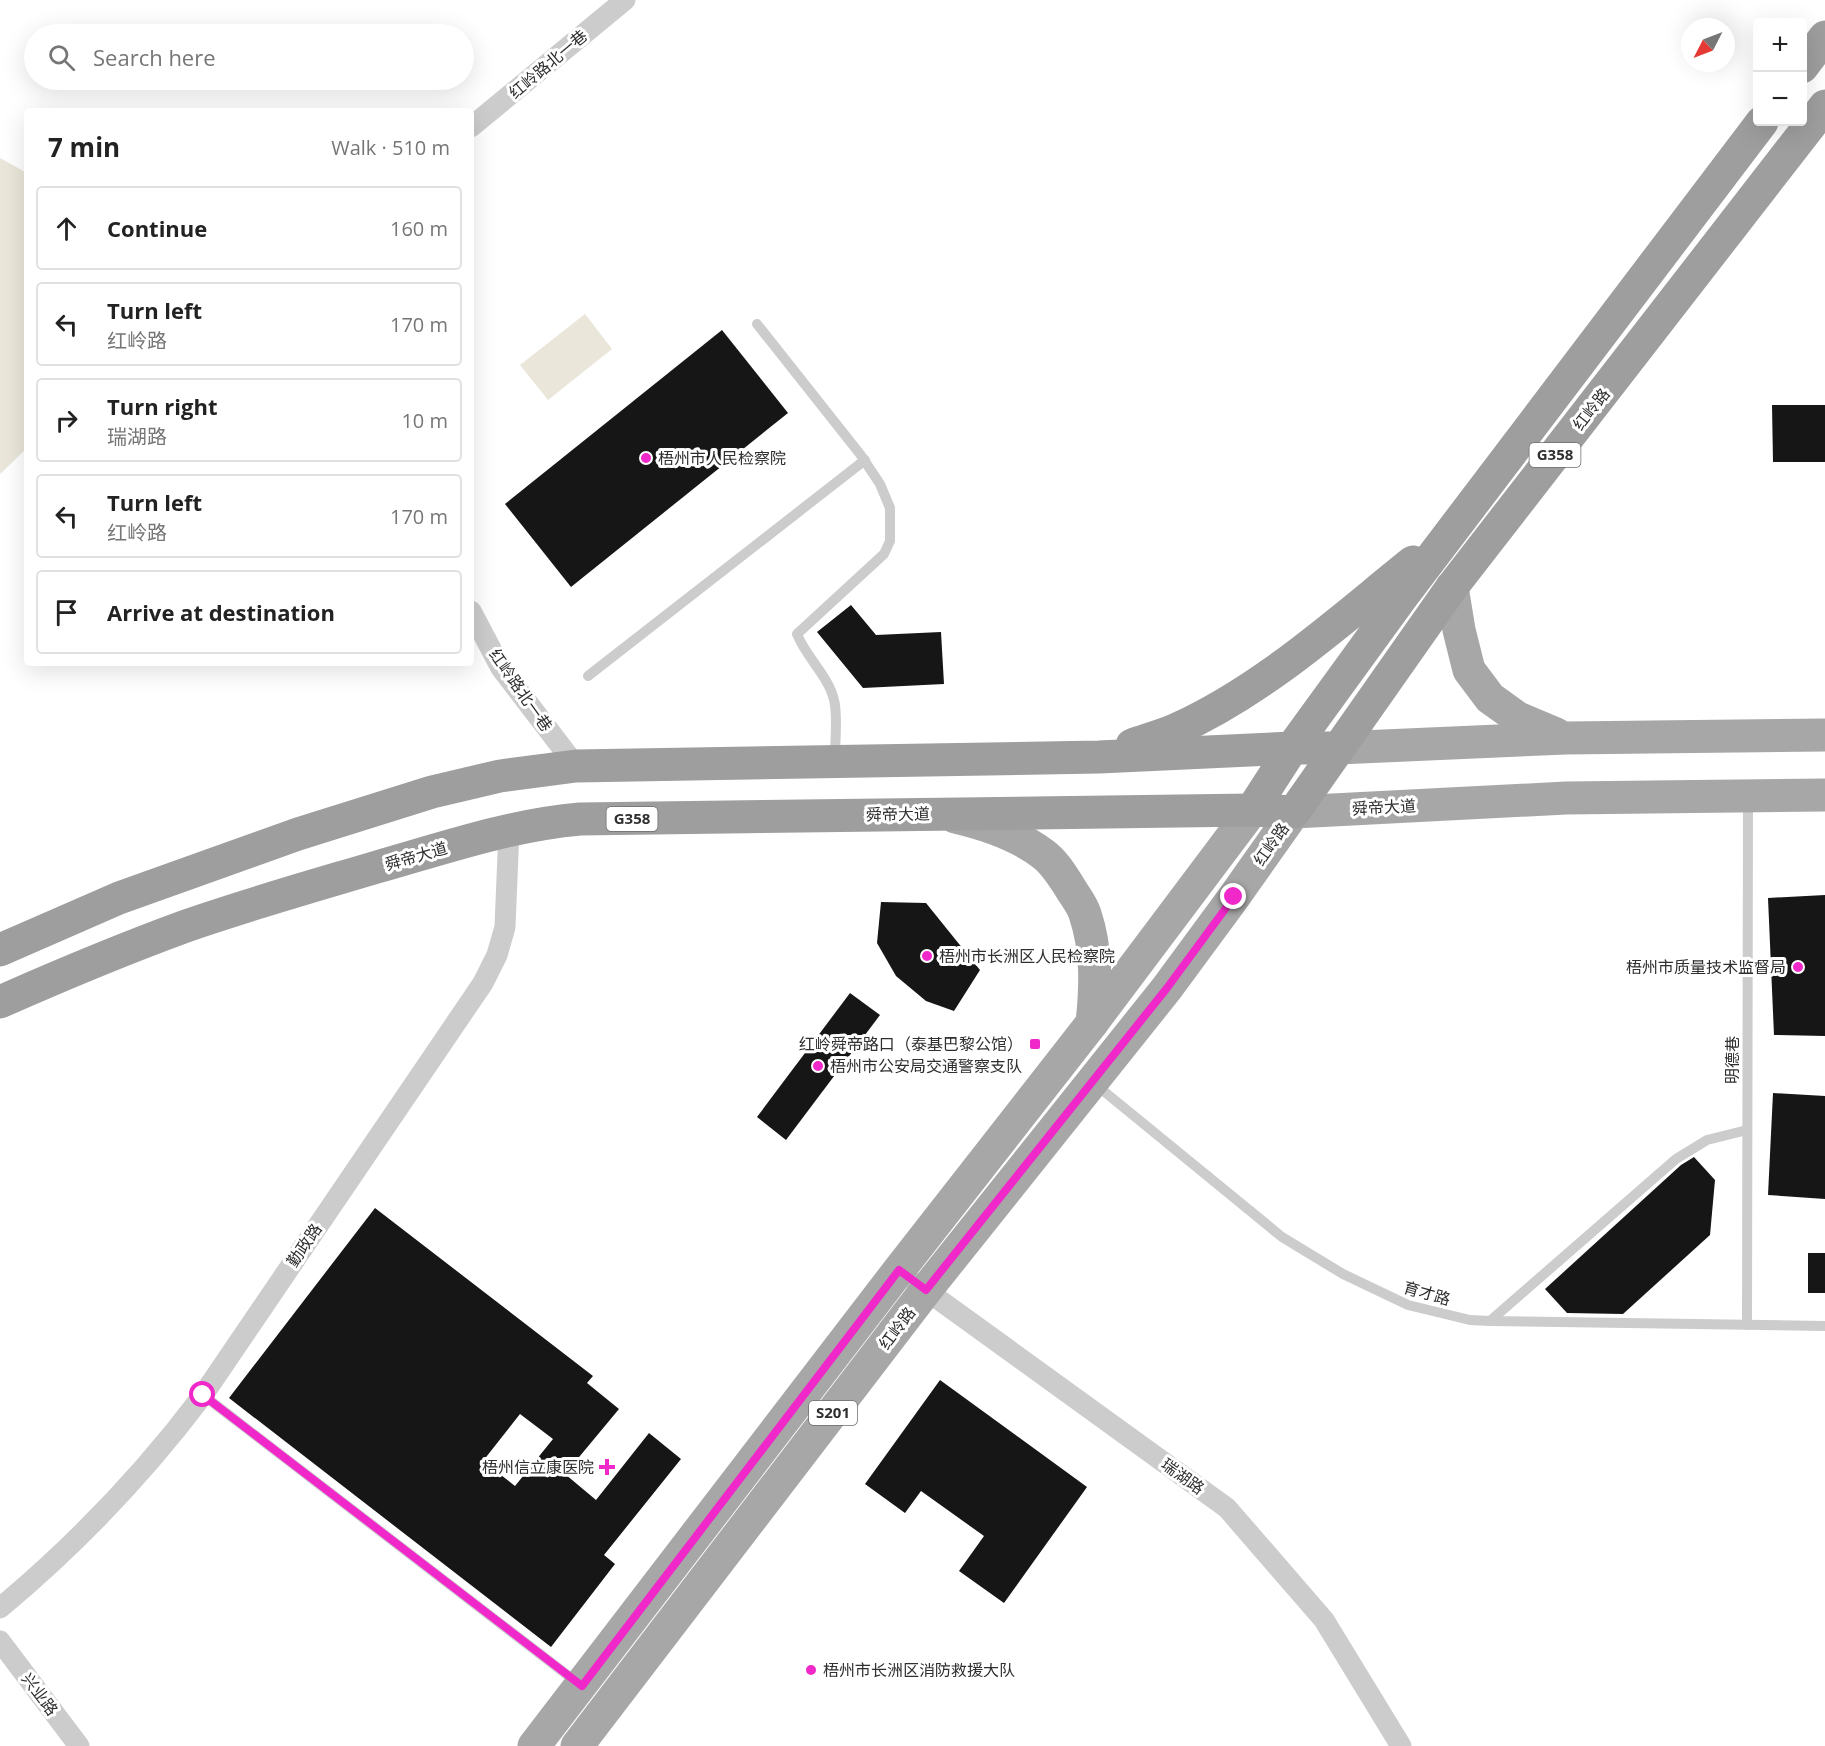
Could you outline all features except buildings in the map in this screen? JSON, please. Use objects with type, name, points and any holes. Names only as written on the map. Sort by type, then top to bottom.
[{"type":"highway","points":[[1807,62],[1825,37]]},
{"type":"highway","name":"红岭路","points":[[1294,812],[1452,587],[1825,106]]},
{"type":"highway","name":"红岭路","points":[[1252,810],[1292,748],[1452,531],[1759,126]]},
{"type":"highway","points":[[1099,757],[1174,730],[1234,699],[1278,670],[1452,531]]},
{"type":"highway","points":[[0,950],[119,898],[298,834],[432,792],[500,776],[576,766],[1099,757],[1338,748]]},
{"type":"highway","name":"舜帝大道","points":[[0,1002],[90,963],[186,926],[292,892],[509,829],[546,822],[580,819],[938,813],[1252,810],[1294,812]]},
{"type":"main road","points":[[1452,587],[1469,670],[1490,698],[1518,718],[1566,738]]},
{"type":"main road","points":[[1338,748],[1566,738],[1825,735]]},
{"type":"main road","name":"舜帝大道","points":[[1294,812],[1566,798],[1825,795]]},
{"type":"main road","name":"红岭路","points":[[534,1746],[899,1270],[1092,1023],[1252,810]]},
{"type":"main road","name":"红岭路","points":[[577,1746],[926,1290],[1167,988],[1294,812]]},
{"type":"main road","points":[[938,813],[981,823],[1014,837],[1044,855],[1060,872],[1084,912],[1094,952],[1096,988],[1092,1023]]},
{"type":"street","name":"红岭路北一巷","points":[[474,125],[625,0]]},
{"type":"street","name":"红岭路北一巷","points":[[474,617],[501,668],[576,766]]},
{"type":"street","name":"勤政路","points":[[0,1608],[49,1567],[106,1511],[203,1395],[483,983],[497,955],[505,927],[509,829]]},
{"type":"street","name":"瑞湖路","points":[[899,1270],[1227,1508],[1324,1620],[1401,1746]]},
{"type":"street","name":"兴业路","points":[[0,1641],[80,1746]]},
{"type":"lane","points":[[758,324],[864,460],[880,484],[890,508],[890,541],[884,554],[797,634],[801,645],[822,675],[834,700],[835,760]]},
{"type":"lane","points":[[588,676],[864,460]]},
{"type":"lane","name":"明德巷","points":[[1746,1325],[1748,796]]},
{"type":"lane","name":"育才路","points":[[1092,1082],[1282,1237],[1343,1274],[1408,1305],[1470,1320],[1825,1326]]},
{"type":"lane","points":[[1490,1321],[1676,1159],[1707,1140],[1747,1130]]},
{"type":"lane","points":[[203,1395],[582,1686]]},
{"type":"shaded area","points":[[0,158],[24,171],[24,451],[0,474]]},
{"type":"shaded area","points":[[585,314],[612,349],[548,400],[520,365]]},
{"type":"place","name":"梧州市人民检察院","points":[[646,458]]},
{"type":"place","name":"梧州市长洲区人民检察院","points":[[927,956]]},
{"type":"place","name":"梧州市质量技术监督局","points":[[1798,967]]},
{"type":"place","name":"红岭舜帝路口（泰基巴黎公馆）","points":[[1035,1044]]},
{"type":"place","name":"梧州市公安局交通警察支队","points":[[818,1066]]},
{"type":"place","name":"梧州信立康医院","points":[[607,1467]]},
{"type":"place","name":"梧州市长洲区消防救援大队","points":[[811,1670]]},
{"type":"route","points":[[203,1395],[582,1686],[899,1270],[926,1290],[1167,988],[1234,897]]}]
